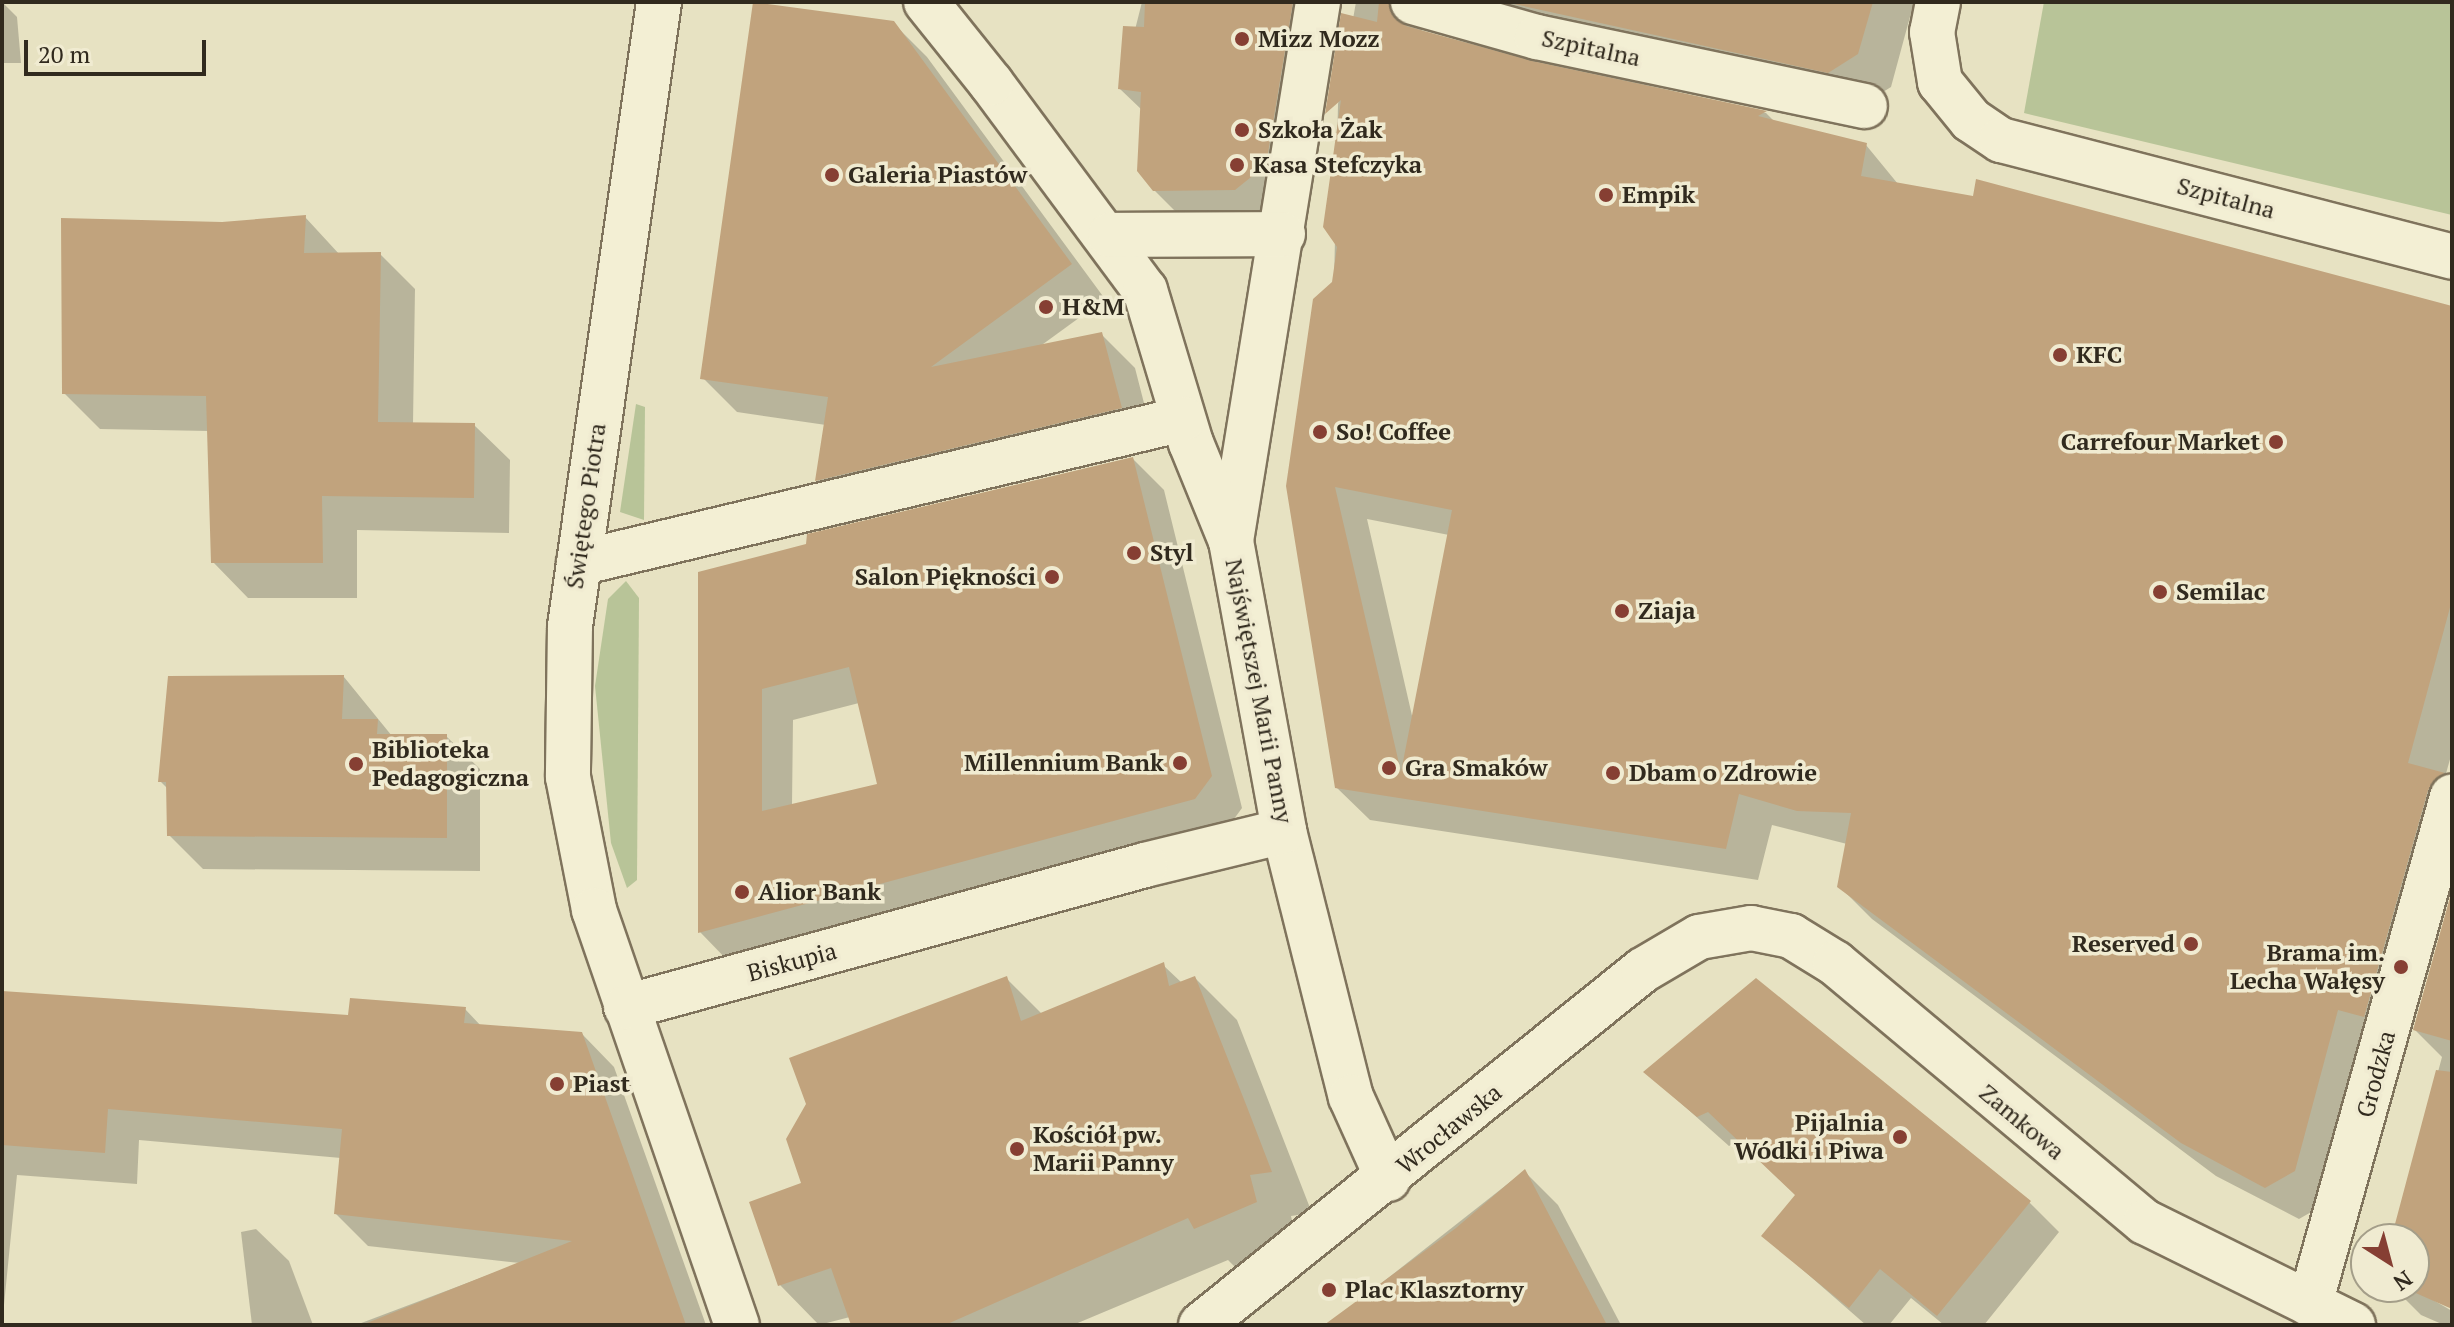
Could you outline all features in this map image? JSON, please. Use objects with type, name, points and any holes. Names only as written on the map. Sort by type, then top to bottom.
[{"type":"street","name":"Świętego Piotra","points":[[626,1007],[594,910],[568,777],[570,626],[659,2]]},
{"type":"street","points":[[926,2],[1110,235],[1156,314],[1183,419],[1231,541]]},
{"type":"street","name":"Najświętszej Marii Panny","points":[[1318,2],[1283,234],[1231,541],[1284,831],[1351,1097],[1388,1179]]},
{"type":"street","name":"Szpitalna","points":[[1413,2],[1537,37],[1865,106]]},
{"type":"street","name":"Szpitalna","points":[[1938,2],[1932,32],[1940,82],[1971,120],[2001,140],[2452,257]]},
{"type":"street","points":[[1110,235],[1283,234]]},
{"type":"street","points":[[579,563],[1183,419]]},
{"type":"street","name":"Grodzka","points":[[2310,1304],[2452,797]]},
{"type":"street","name":"Biskupia","points":[[626,1007],[1145,865],[1284,831]]},
{"type":"street","name":"Zamkowa","points":[[1699,937],[1760,929],[1811,947],[2145,1222],[2353,1325]]},
{"type":"street","name":"Wrocławska","points":[[1214,1321],[1643,970],[1699,937]]},
{"type":"street","points":[[626,1007],[737,1325]]},
{"type":"green space","points":[[2044,2],[2452,2],[2452,215],[2024,113]]},
{"type":"green space","points":[[636,404],[645,407],[644,520],[620,512]]},
{"type":"green space","points":[[626,581],[639,598],[637,880],[627,888],[611,843],[595,686],[608,599]]},
{"type":"building","points":[[753,2],[894,21],[1072,264],[931,367],[1102,332],[1122,408],[815,481],[828,397],[700,379]]},
{"type":"building","points":[[1145,2],[1293,2],[1266,165],[1235,190],[1153,191],[1137,171],[1141,92],[1118,89],[1123,26],[1144,27]]},
{"type":"building","points":[[1379,2],[1389,2],[1406,26],[1532,61],[1767,111],[1758,116],[1867,143],[1861,176],[1973,196],[1976,179],[2452,306],[2452,600],[2408,763],[2445,773],[2428,790],[2364,1017],[2338,1010],[2295,1171],[2265,1188],[2181,1143],[1837,887],[1851,813],[1797,811],[1739,794],[1726,849],[1335,788],[1286,486],[1313,299],[1332,282],[1337,247],[1323,227],[1341,100],[1325,114],[1341,13],[1377,22]],"holes":[[[1335,487],[1452,510],[1401,772]]]},
{"type":"building","points":[[1505,2],[1873,2],[1858,54],[1828,73]]},
{"type":"building","points":[[306,215],[304,253],[381,252],[378,422],[475,423],[474,498],[322,496],[323,563],[211,563],[206,396],[62,394],[61,218],[222,222]]},
{"type":"building","points":[[1133,457],[1212,776],[1195,799],[698,933],[698,572],[806,544],[807,534]],"holes":[[[849,667],[877,784],[762,811],[762,689]]]},
{"type":"building","points":[[344,675],[342,719],[378,719],[377,734],[447,734],[447,838],[167,836],[166,782],[158,782],[168,676]]},
{"type":"building","points":[[2452,890],[2452,1041],[2413,1030]]},
{"type":"building","name":"Kościół pw. Marii Panny","points":[[1164,962],[1169,986],[1195,976],[1247,1107],[1272,1172],[1250,1175],[1257,1202],[1194,1229],[1188,1218],[945,1325],[851,1325],[831,1268],[778,1286],[749,1202],[801,1183],[786,1139],[806,1104],[789,1058],[1007,976],[1021,1021]]},
{"type":"building","points":[[1756,978],[2031,1201],[1937,1316],[1880,1269],[1849,1308],[1761,1236],[1795,1195],[1708,1112],[1697,1117],[1643,1072]]},
{"type":"building","points":[[2,991],[348,1015],[350,998],[466,1007],[464,1023],[582,1032],[686,1325],[362,1325],[572,1241],[334,1214],[342,1129],[108,1109],[105,1153],[2,1145]]},
{"type":"building","points":[[2436,1070],[2452,1072],[2452,1309],[2430,1299],[2430,1223],[2395,1223]]},
{"type":"building","points":[[1525,1169],[1607,1325],[1324,1325],[1456,1228]]},
{"type":"place","name":"Mizz Mozz","points":[[1242,39]]},
{"type":"place","name":"Szkoła Żak","points":[[1242,130]]},
{"type":"place","name":"Kasa Stefczyka","points":[[1237,165]]},
{"type":"place","name":"Galeria Piastów","points":[[832,175]]},
{"type":"place","name":"Empik","points":[[1606,195]]},
{"type":"place","name":"H&M","points":[[1046,307]]},
{"type":"place","name":"KFC","points":[[2060,355]]},
{"type":"place","name":"So! Coffee","points":[[1320,432]]},
{"type":"place","name":"Carrefour Market","points":[[2276,442]]},
{"type":"place","name":"Styl","points":[[1134,553]]},
{"type":"place","name":"Salon Piękności","points":[[1052,577]]},
{"type":"place","name":"Semilac","points":[[2160,592]]},
{"type":"place","name":"Ziaja","points":[[1622,611]]},
{"type":"place","name":"Millennium Bank","points":[[1180,763]]},
{"type":"place","name":"Biblioteka Pedagogiczna","points":[[356,764]]},
{"type":"place","name":"Gra Smaków","points":[[1389,768]]},
{"type":"place","name":"Dbam o Zdrowie","points":[[1613,773]]},
{"type":"place","name":"Alior Bank","points":[[742,892]]},
{"type":"place","name":"Reserved","points":[[2191,944]]},
{"type":"place","name":"Brama im. Lecha Wałęsy","points":[[2401,967]]},
{"type":"place","name":"Piast","points":[[557,1084]]},
{"type":"place","name":"Pijalnia Wódki i Piwa","points":[[1900,1137]]},
{"type":"place","name":"Kościół pw. Marii Panny","points":[[1017,1149]]},
{"type":"place","name":"Plac Klasztorny","points":[[1329,1290]]}]
